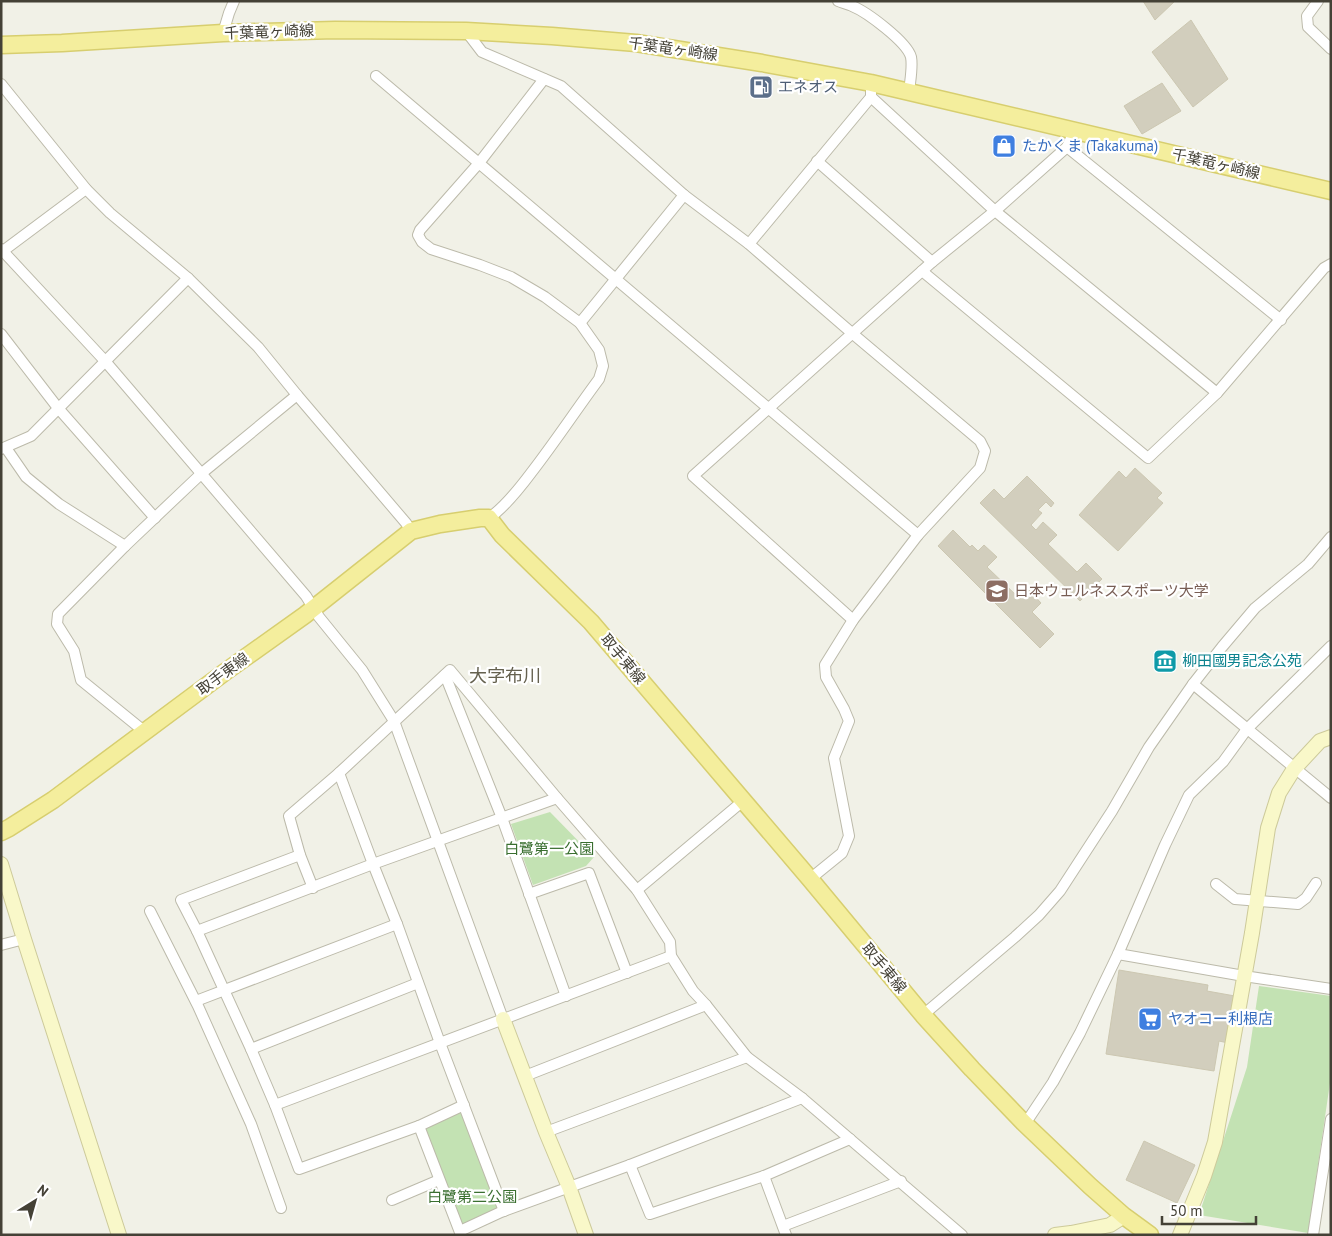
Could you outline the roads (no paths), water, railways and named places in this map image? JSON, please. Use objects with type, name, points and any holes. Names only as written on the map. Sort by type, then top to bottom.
[{"type":"main road","name":"千葉竜ヶ崎線","points":[[1,45],[335,30],[466,31],[636,43],[762,63],[871,90],[909,92],[1331,191]]},
{"type":"main road","name":"取手東線","points":[[1,832],[53,800],[313,609],[411,531],[440,524],[489,518],[502,535],[591,622],[923,1015],[972,1069],[1025,1124],[1090,1186],[1124,1216],[1150,1235]]},
{"type":"street","points":[[223,34],[234,1]]},
{"type":"street","points":[[838,1],[854,6],[869,16],[906,47],[911,60],[909,92]]},
{"type":"street","points":[[1318,1],[1307,16],[1308,27],[1331,49]]},
{"type":"street","points":[[466,31],[482,52],[560,86],[684,195],[749,244],[980,441],[985,450],[980,468],[918,535],[853,620],[825,665],[826,677],[849,721],[834,758],[849,836],[842,853],[810,879]]},
{"type":"street","points":[[376,76],[918,535]]},
{"type":"street","points":[[489,518],[520,487],[600,380],[603,366],[599,350],[580,323],[545,297],[511,277],[431,249],[422,242],[418,235],[420,230],[479,163],[544,79]]},
{"type":"street","points":[[1,84],[86,189],[110,213],[188,278],[258,347],[411,531]]},
{"type":"street","points":[[749,244],[817,161],[871,90],[995,211],[1217,393]]},
{"type":"street","points":[[853,620],[693,476],[932,262],[995,211],[1067,147],[1075,130]]},
{"type":"street","points":[[1067,147],[1281,320]]},
{"type":"street","points":[[817,161],[932,262]]},
{"type":"street","points":[[86,189],[2,250],[105,361],[306,596],[319,617],[362,670],[394,721],[437,841],[586,1235]]},
{"type":"street","points":[[580,323],[684,195]]},
{"type":"street","points":[[922,271],[1148,458],[1217,393],[1324,268],[1331,264]]},
{"type":"street","points":[[125,546],[59,504],[26,477],[4,449],[31,436],[188,278]]},
{"type":"street","points":[[1,334],[58,408],[155,518]]},
{"type":"street","points":[[145,732],[81,680],[74,651],[57,624],[58,614],[125,546],[202,473],[297,395]]},
{"type":"street","points":[[923,1015],[1039,916],[1060,891],[1112,811],[1149,747],[1193,684],[1255,608],[1308,564],[1331,537]]},
{"type":"street","points":[[1025,1124],[1053,1082],[1080,1033],[1118,954],[1189,795],[1223,762],[1247,729],[1331,646]]},
{"type":"street","points":[[313,888],[300,855],[289,816],[450,670],[557,798],[638,890],[670,942],[671,956],[692,991],[706,1005],[747,1057],[802,1098],[962,1235]]},
{"type":"street","points":[[445,674],[502,818],[566,996]]},
{"type":"street","points":[[1193,684],[1331,798]]},
{"type":"street","points":[[1180,1235],[1204,1176],[1215,1142],[1268,828],[1279,793],[1294,769],[1320,741],[1331,737]]},
{"type":"street","points":[[338,773],[397,924],[504,1211]]},
{"type":"street","points":[[197,931],[373,864],[557,798]]},
{"type":"street","points":[[638,890],[743,801]]},
{"type":"street","points":[[300,855],[181,900],[225,991],[276,1105],[300,1169],[419,1126],[464,1105]]},
{"type":"street","points":[[1,864],[119,1235]]},
{"type":"street","points":[[529,894],[589,873],[628,973]]},
{"type":"street","points":[[1216,884],[1235,899],[1298,904],[1306,898],[1316,884]]},
{"type":"street","points":[[150,910],[196,1001],[251,1124],[281,1208]]},
{"type":"street","points":[[196,1001],[397,924]]},
{"type":"street","points":[[1,945],[24,939]]},
{"type":"street","points":[[1118,954],[1331,989]]},
{"type":"street","points":[[276,1105],[671,956]]},
{"type":"street","points":[[251,1049],[418,983]]},
{"type":"street","points":[[525,1076],[706,1005]]},
{"type":"street","points":[[546,1132],[747,1057]]},
{"type":"street","points":[[419,1126],[460,1233],[504,1211],[630,1165],[802,1098]]},
{"type":"street","points":[[1313,1235],[1330,1124]]},
{"type":"street","points":[[630,1165],[650,1214],[764,1176],[850,1139]]},
{"type":"street","points":[[764,1176],[785,1231],[901,1181]]},
{"type":"street","points":[[392,1200],[439,1180]]},
{"type":"street","points":[[1055,1235],[1110,1225],[1124,1216]]},
{"type":"place","name":"エネオス","points":[[761,87]]},
{"type":"place","name":"たかくま (Takakuma)","points":[[1004,146]]},
{"type":"place","name":"日本ウェルネススポーツ大学","points":[[997,591]]},
{"type":"place","name":"柳田國男記念公苑","points":[[1165,661]]},
{"type":"place","name":"ヤオコー利根店","points":[[1150,1019]]},
{"type":"district","name":"大字布川","points":[[505,676]]},
{"type":"park label","name":"白鷺第一公園","points":[[549,849]]},
{"type":"park label","name":"白鷺第二公園","points":[[472,1197]]}]
